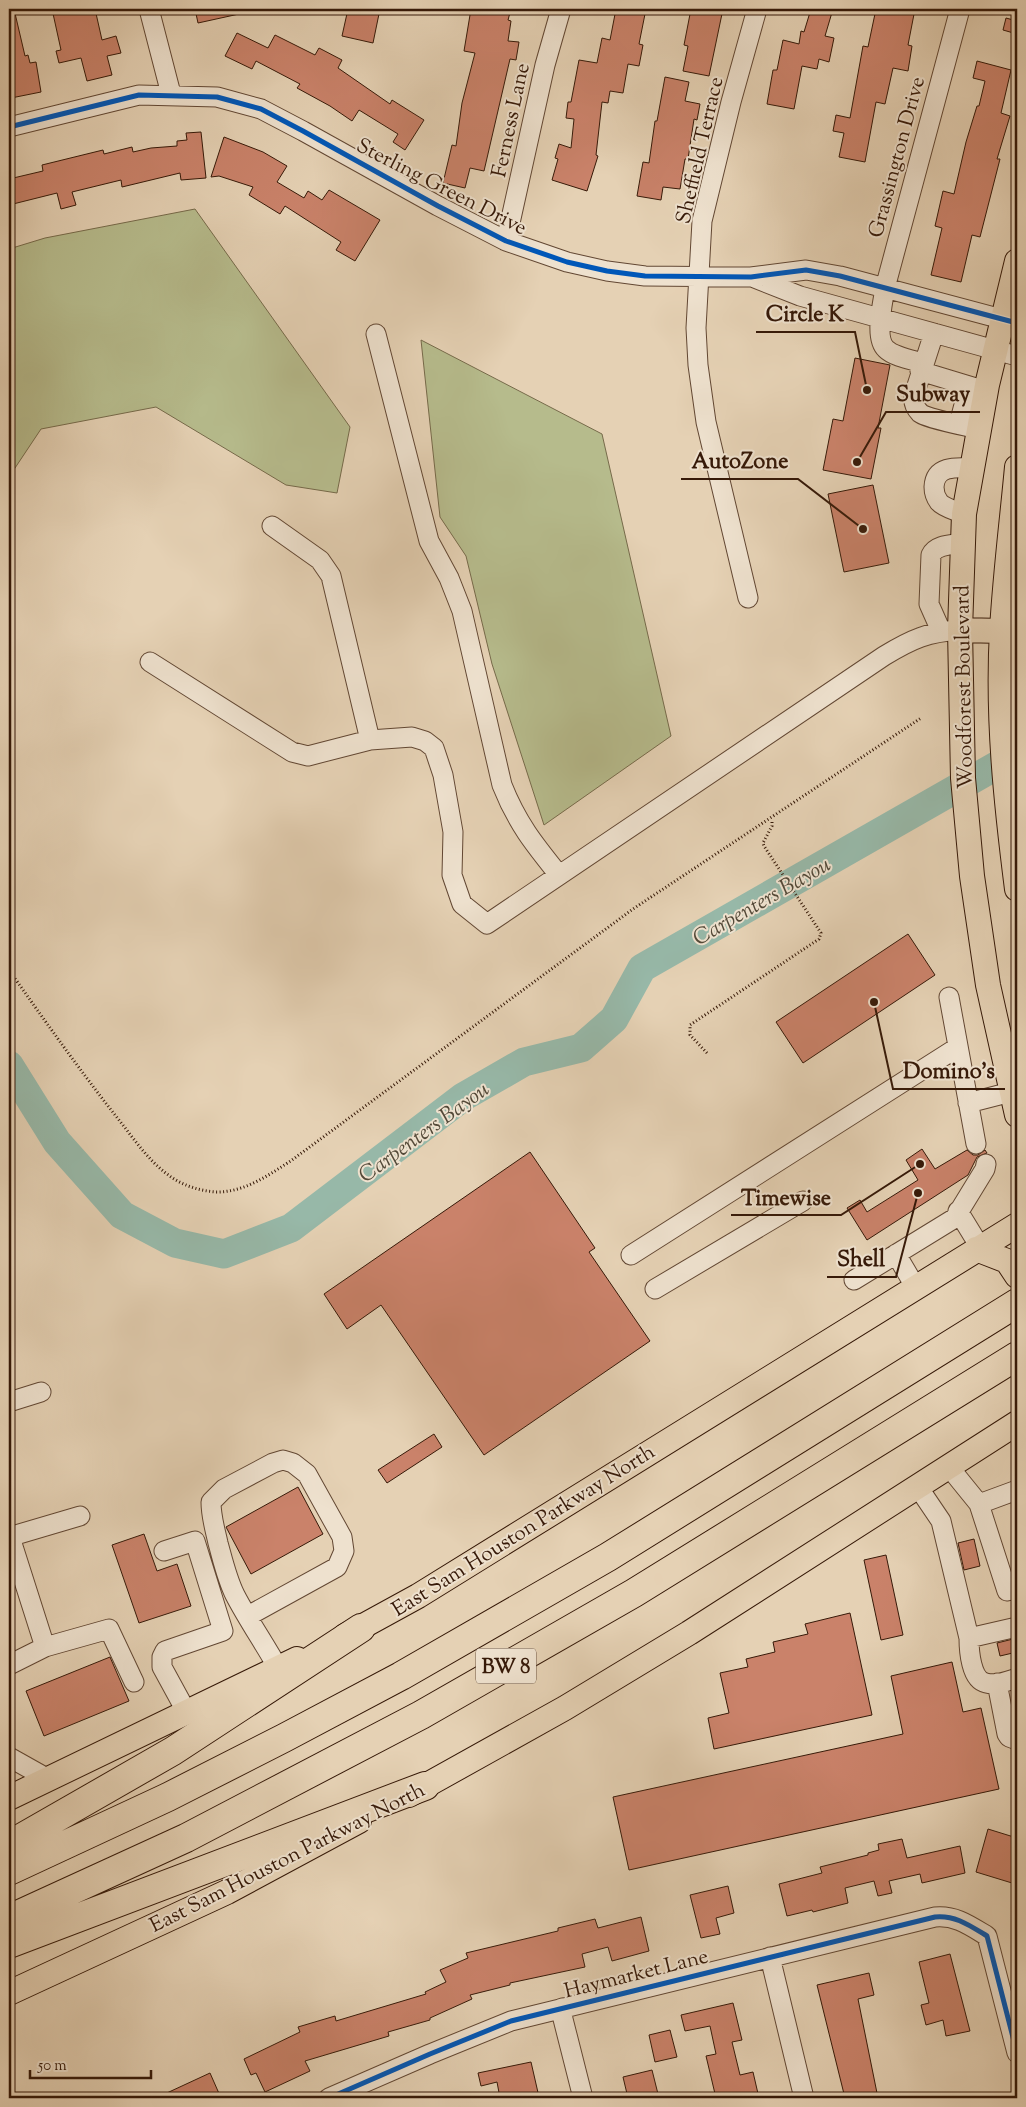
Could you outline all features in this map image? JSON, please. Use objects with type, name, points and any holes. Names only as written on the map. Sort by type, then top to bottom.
[{"type":"highway","name":"BW 8","points":[[9,1871],[168,1797],[401,1676],[608,1556],[1017,1303]]},
{"type":"highway","name":"BW 8","points":[[9,1919],[186,1838],[421,1715],[634,1593],[1017,1356]]},
{"type":"highway","points":[[9,1845],[173,1750],[362,1628]]},
{"type":"highway","points":[[9,1944],[425,1786]]},
{"type":"main road","name":"Woodforest Boulevard","points":[[1017,261],[1006,353],[977,388],[968,426],[971,468],[964,514],[963,543],[950,630],[960,718],[963,778],[972,876],[988,985],[1017,1115]]},
{"type":"main road","name":"Woodforest Boulevard","points":[[1017,467],[1013,549],[1002,631],[1001,709],[1006,808],[1017,889]]},
{"type":"main road","points":[[950,630],[1002,631]]},
{"type":"main road","name":"East Sam Houston Parkway North","points":[[9,1798],[50,1780],[186,1712],[362,1628],[418,1596],[1017,1225]]},
{"type":"main road","points":[[978,1248],[1007,1261],[1017,1276]]},
{"type":"main road","name":"East Sam Houston Parkway North","points":[[9,1992],[227,1892],[425,1786],[565,1708],[689,1633],[1017,1424]]},
{"type":"street","points":[[149,9],[170,94]]},
{"type":"street","name":"Ferness Lane","points":[[506,241],[545,65],[560,9]]},
{"type":"street","name":"Sheffield Terrace","points":[[748,598],[706,422],[698,364],[696,328],[702,221],[756,9]]},
{"type":"street","name":"Grassington Drive","points":[[922,367],[884,348],[880,318],[885,288],[960,9]]},
{"type":"street","name":"Sterling Green Drive","points":[[9,127],[139,95],[170,94],[217,97],[261,109],[506,241],[567,262],[607,271],[645,276],[699,275],[751,277],[806,270],[840,276],[1010,320]]},
{"type":"street","name":"Sterling Green Drive","points":[[751,277],[800,296],[1006,353]]},
{"type":"street","points":[[934,333],[922,367],[913,402],[916,408],[925,415],[968,426]]},
{"type":"street","points":[[376,334],[429,541],[449,578],[462,611],[502,785],[512,812],[534,844],[559,875]]},
{"type":"street","points":[[922,367],[977,388]]},
{"type":"street","points":[[964,514],[941,504],[937,500],[934,490],[936,478],[946,469],[971,468]]},
{"type":"street","points":[[272,526],[320,560],[331,576],[370,740]]},
{"type":"street","points":[[950,630],[929,604],[931,555],[933,550],[963,543]]},
{"type":"street","points":[[150,662],[292,752],[308,756],[370,740],[412,737],[425,741],[434,748],[443,775],[453,832],[452,874],[462,904],[487,924],[884,656],[905,643],[934,632],[950,630]]},
{"type":"street","points":[[949,996],[976,1144]]},
{"type":"street","points":[[631,1255],[958,1048]]},
{"type":"street","points":[[968,1103],[1012,1092]]},
{"type":"street","points":[[854,1280],[955,1218],[985,1169],[986,1164]]},
{"type":"street","points":[[654,1289],[802,1200]]},
{"type":"street","points":[[958,1212],[978,1248]]},
{"type":"street","points":[[896,1254],[916,1288]]},
{"type":"street","points":[[9,1402],[41,1392]]},
{"type":"street","points":[[248,1616],[338,1567],[344,1552],[342,1537],[307,1474],[293,1462],[284,1460],[273,1462],[224,1489],[211,1502],[211,1515],[227,1575],[235,1594],[278,1668]]},
{"type":"street","points":[[949,1466],[979,1504],[1007,1591],[1017,1589]]},
{"type":"street","points":[[918,1487],[941,1521],[969,1638],[969,1650],[974,1671],[979,1680],[987,1684],[1017,1678]]},
{"type":"street","points":[[979,1504],[1017,1490]]},
{"type":"street","points":[[45,1647],[9,1535],[80,1516]]},
{"type":"street","points":[[164,1551],[195,1541],[224,1631],[165,1651],[162,1657],[162,1668],[186,1712]]},
{"type":"street","points":[[969,1638],[1017,1627]]},
{"type":"street","points":[[9,1664],[45,1647],[109,1629],[134,1682]]},
{"type":"street","points":[[997,1683],[1007,1734],[1009,1737],[1017,1740]]},
{"type":"street","points":[[9,1756],[50,1780]]},
{"type":"street","name":"Haymarket Lane","points":[[336,2097],[511,2021],[935,1917],[948,1916],[961,1921],[986,1936],[1017,2053]]},
{"type":"street","points":[[770,1957],[804,2098]]},
{"type":"street","points":[[562,2008],[563,2019],[583,2098]]},
{"type":"path","points":[[9,970],[89,1082],[152,1161],[183,1184],[200,1190],[217,1192],[232,1190],[266,1177],[292,1160],[633,909],[772,819],[921,718]]},
{"type":"path","points":[[707,1053],[690,1034],[690,1025],[819,938],[821,933],[762,843],[772,826],[772,819]]},
{"type":"green space","points":[[195,209],[350,427],[337,493],[286,485],[156,407],[41,429],[9,477],[9,249],[45,238]]},
{"type":"green space","points":[[421,340],[602,434],[671,736],[544,825],[492,664],[466,556],[440,517]]},
{"type":"building","points":[[9,9],[14,9],[25,56],[28,55],[30,63],[36,62],[41,92],[11,98],[9,84]]},
{"type":"building","points":[[52,9],[95,9],[102,40],[116,36],[121,53],[107,56],[112,75],[87,81],[81,58],[59,63],[56,51],[61,50]]},
{"type":"building","points":[[195,9],[238,9],[239,14],[198,23]]},
{"type":"building","points":[[348,9],[380,9],[373,43],[342,36]]},
{"type":"building","points":[[471,9],[511,9],[508,20],[511,21],[508,41],[519,42],[516,60],[510,59],[484,171],[470,168],[465,188],[443,183],[452,145],[456,146],[462,103],[475,53],[464,51]]},
{"type":"building","points":[[616,9],[646,9],[639,44],[643,45],[639,66],[628,64],[623,93],[610,91],[608,103],[602,102],[596,155],[598,156],[587,191],[552,180],[558,159],[555,158],[559,144],[571,148],[574,119],[566,118],[568,102],[571,102],[579,60],[597,63],[602,38],[610,40]]},
{"type":"building","points":[[691,9],[723,9],[709,76],[683,71],[688,46],[684,45]]},
{"type":"building","points":[[811,9],[833,9],[825,36],[834,38],[829,62],[819,59],[817,69],[802,66],[794,109],[767,104],[773,70],[777,70],[783,40],[799,44],[801,31],[804,32]]},
{"type":"building","points":[[876,9],[915,9],[908,45],[912,46],[908,71],[893,68],[885,104],[876,102],[865,162],[839,157],[844,133],[833,131],[836,115],[850,118],[863,46],[868,47]]},
{"type":"building","points":[[1006,18],[1017,21],[1017,34],[1003,30]]},
{"type":"building","points":[[237,33],[268,48],[275,35],[315,55],[319,48],[342,60],[338,68],[390,104],[392,100],[424,120],[405,150],[393,142],[398,134],[359,110],[352,121],[330,106],[297,88],[300,84],[256,61],[252,69],[225,56]]},
{"type":"building","points":[[977,61],[1011,70],[1001,113],[1010,116],[997,159],[1000,159],[980,237],[972,235],[961,282],[931,275],[942,228],[935,226],[943,191],[954,194],[966,142],[977,106],[979,106],[985,81],[973,78]]},
{"type":"building","points":[[665,77],[689,82],[685,101],[700,104],[697,120],[694,119],[688,159],[685,159],[680,189],[663,187],[661,200],[637,196],[643,162],[649,163],[655,121],[657,121]]},
{"type":"building","points":[[201,132],[206,178],[181,180],[180,173],[122,187],[121,180],[72,192],[76,205],[61,209],[57,193],[9,205],[9,179],[43,171],[42,165],[103,150],[104,154],[132,147],[133,152],[151,148],[177,146],[177,141],[187,140],[186,133]]},
{"type":"building","points":[[224,137],[263,152],[287,166],[277,182],[304,198],[308,191],[322,200],[329,190],[380,220],[355,261],[336,250],[341,242],[285,206],[280,214],[249,195],[253,187],[219,176],[211,177]]},
{"type":"building","points":[[855,358],[890,365],[871,479],[823,470],[833,419],[843,421]]},
{"type":"building","points":[[873,485],[889,563],[844,572],[828,494]]},
{"type":"building","points":[[908,934],[935,975],[803,1063],[776,1022]]},
{"type":"building","points":[[922,1149],[935,1169],[967,1150],[973,1155],[978,1155],[985,1150],[987,1153],[977,1157],[968,1175],[867,1240],[847,1208],[860,1200],[867,1212],[918,1180],[906,1160]]},
{"type":"building","points":[[530,1152],[595,1248],[589,1252],[650,1341],[484,1455],[381,1305],[347,1329],[324,1294]]},
{"type":"building","points":[[434,1434],[442,1447],[387,1483],[378,1470]]},
{"type":"building","points":[[298,1487],[323,1534],[251,1574],[226,1527]]},
{"type":"building","points":[[144,1534],[157,1571],[177,1564],[191,1606],[139,1623],[112,1545]]},
{"type":"building","points":[[974,1539],[980,1566],[964,1570],[958,1543]]},
{"type":"building","points":[[886,1555],[903,1635],[881,1640],[864,1560]]},
{"type":"building","points":[[850,1613],[872,1715],[714,1749],[708,1718],[729,1713],[720,1673],[748,1667],[746,1659],[775,1652],[773,1642],[808,1634],[805,1624]]},
{"type":"building","points":[[1017,1638],[1017,1652],[1000,1656],[997,1643]]},
{"type":"building","points":[[110,1657],[129,1701],[44,1736],[26,1691]]},
{"type":"building","points":[[952,1662],[963,1712],[981,1708],[999,1789],[629,1870],[613,1797],[903,1734],[891,1676]]},
{"type":"building","points":[[988,1829],[1017,1838],[1017,1867],[1012,1883],[976,1872]]},
{"type":"building","points":[[902,1839],[907,1858],[960,1846],[965,1873],[922,1883],[920,1874],[889,1881],[892,1893],[878,1896],[874,1881],[845,1888],[848,1903],[813,1912],[812,1910],[787,1916],[779,1884],[822,1873],[820,1867],[868,1855],[868,1853],[879,1850],[878,1844]]},
{"type":"building","points":[[728,1886],[734,1913],[716,1918],[720,1934],[701,1938],[690,1895]]},
{"type":"building","points":[[641,1917],[649,1951],[612,1961],[608,1947],[582,1954],[585,1967],[510,1983],[510,1985],[470,1995],[472,1999],[430,2018],[430,2020],[388,2032],[389,2036],[305,2061],[310,2071],[265,2092],[256,2073],[251,2075],[244,2059],[300,2032],[298,2027],[335,2016],[336,2021],[426,1994],[425,1992],[446,1982],[440,1970],[468,1958],[466,1953],[558,1931],[558,1928],[595,1919],[598,1928]]},
{"type":"building","points":[[950,1954],[970,2031],[946,2036],[943,2020],[926,2025],[921,2005],[929,2003],[919,1962]]},
{"type":"building","points":[[869,1973],[874,1995],[858,1999],[878,2098],[845,2098],[817,1985]]},
{"type":"building","points":[[733,2003],[742,2040],[732,2042],[740,2075],[753,2072],[759,2098],[716,2098],[706,2056],[716,2054],[710,2026],[685,2031],[681,2015]]},
{"type":"building","points":[[670,2030],[677,2057],[655,2062],[649,2035]]},
{"type":"building","points":[[531,2062],[539,2097],[500,2098],[497,2082],[481,2086],[478,2073]]},
{"type":"building","points":[[652,2070],[659,2098],[628,2098],[623,2077]]},
{"type":"building","points":[[210,2073],[221,2098],[156,2098]]},
{"type":"waterway","name":"Carpenters Bayou","points":[[9,1065],[57,1142],[122,1215],[175,1243],[224,1254],[291,1228],[463,1097],[524,1062],[581,1048],[614,1019],[642,968],[1017,754]]},
{"type":"cycle path","points":[[9,127],[139,95],[217,97],[261,109],[506,241],[567,262],[607,271],[645,276],[751,277],[806,270],[840,276],[1017,323]]},
{"type":"cycle path","points":[[329,2098],[511,2021],[935,1917],[955,1919],[987,1936],[1017,2053]]},
{"type":"place","name":"Circle K","points":[[867,390]]},
{"type":"place","name":"Subway","points":[[857,462]]},
{"type":"place","name":"AutoZone","points":[[863,529]]},
{"type":"place","name":"Domino's","points":[[874,1002]]},
{"type":"place","name":"Timewise","points":[[920,1164]]},
{"type":"place","name":"Shell","points":[[918,1193]]}]
